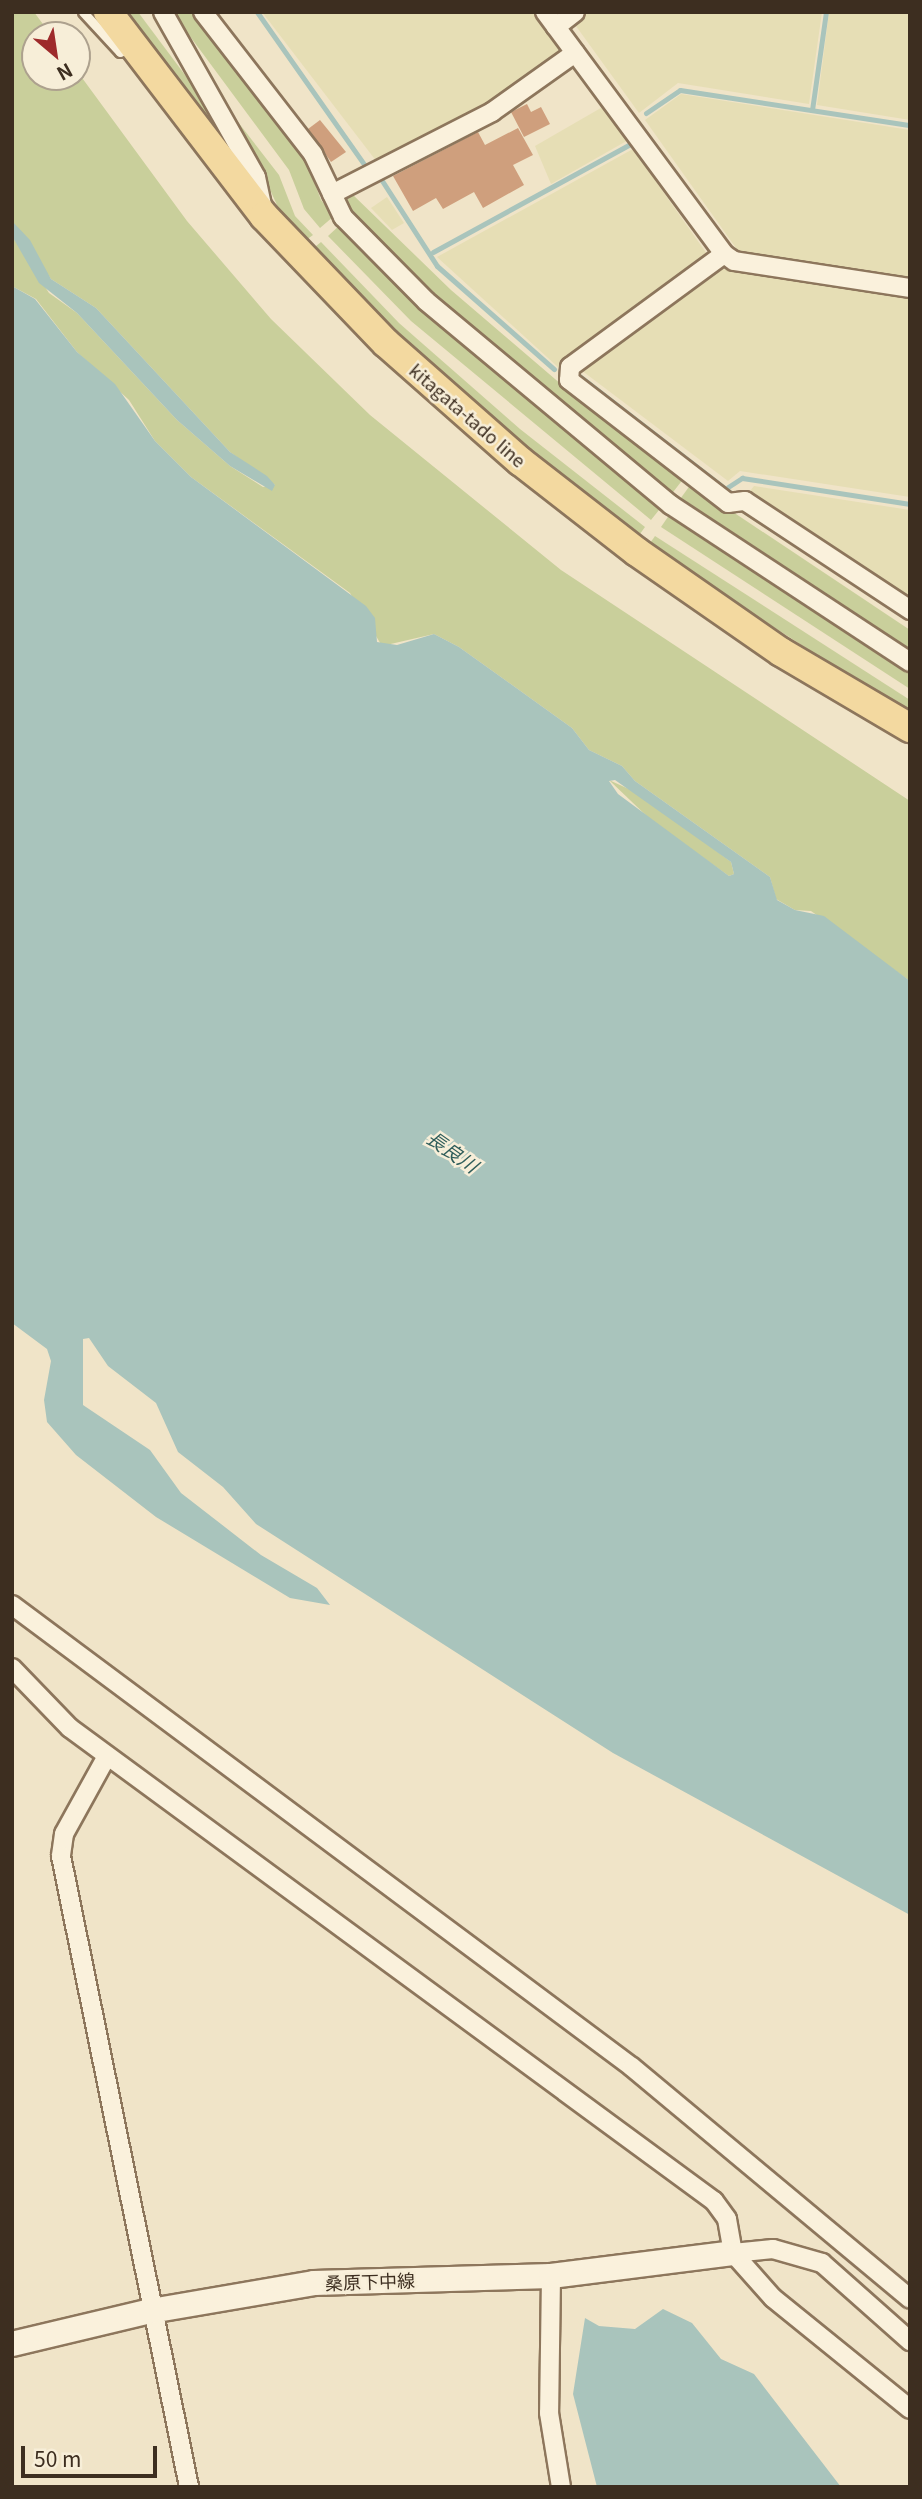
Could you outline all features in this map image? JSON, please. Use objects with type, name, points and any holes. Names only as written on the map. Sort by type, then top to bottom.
[{"type":"main road","name":"kitagata-tado line","points":[[108,12],[264,216],[386,343],[520,461],[637,552],[781,652],[910,728]]},
{"type":"main road","name":"桑原下中線","points":[[12,2344],[151,2311],[314,2283],[551,2276],[733,2253]]},
{"type":"street","points":[[163,12],[256,177],[264,216]]},
{"type":"street","points":[[203,12],[313,154],[343,217],[426,301],[556,413],[671,505],[910,662]]},
{"type":"street","points":[[575,12],[551,19],[724,254],[734,261],[910,288]]},
{"type":"street","points":[[332,194],[492,112],[575,53]]},
{"type":"street","points":[[724,254],[570,367],[569,380],[728,503],[745,501],[910,610]]},
{"type":"street","points":[[12,1605],[632,2067],[910,2299]]},
{"type":"street","points":[[12,1668],[70,1728],[107,1756],[690,2181],[727,2219],[733,2253],[793,2318],[910,2409]]},
{"type":"street","points":[[107,1756],[64,1834],[61,1856],[122,2139],[151,2311],[189,2487]]},
{"type":"street","points":[[733,2253],[773,2249],[822,2263],[910,2341]]},
{"type":"street","points":[[551,2276],[549,2413],[561,2487]]},
{"type":"lane","points":[[83,12],[120,52],[131,44]]},
{"type":"shaded area","points":[[262,12],[535,12],[561,47],[558,56],[503,96],[377,162]]},
{"type":"shaded area","points":[[587,12],[822,12],[809,104],[678,83],[639,113],[573,22]]},
{"type":"shaded area","points":[[829,12],[910,12],[910,120],[817,105]]},
{"type":"shaded area","points":[[681,94],[910,130],[910,280],[741,255],[645,120]]},
{"type":"shaded area","points":[[606,105],[630,139],[551,184],[535,146]]},
{"type":"shaded area","points":[[633,149],[707,254],[559,368],[437,257]]},
{"type":"shaded area","points":[[387,197],[404,223],[392,230],[371,208]]},
{"type":"shaded area","points":[[718,268],[910,298],[910,497],[740,471],[728,481],[581,370]]},
{"type":"shaded area","points":[[754,486],[910,510],[910,597],[746,496]]},
{"type":"green space","points":[[12,12],[34,12],[41,21],[21,21],[21,91],[91,90],[187,221],[271,319],[370,415],[561,570],[910,801],[910,981],[811,911],[795,910],[776,899],[770,877],[635,781],[622,766],[589,750],[572,728],[459,647],[434,634],[382,646],[350,593],[191,477],[155,441],[129,400],[77,352],[36,299],[12,286],[12,236],[49,293],[77,313],[177,420],[230,466],[263,487],[275,485],[230,452],[96,308],[51,279],[12,221]]},
{"type":"green space","points":[[122,12],[138,12],[191,83],[247,181]]},
{"type":"green space","points":[[172,12],[194,12],[306,160],[321,200],[334,216],[320,228],[304,209],[289,170]]},
{"type":"green space","points":[[207,82],[279,175],[295,216],[313,235],[302,243],[286,225],[267,183]]},
{"type":"green space","points":[[350,192],[451,290],[576,397],[684,478],[670,496],[431,297],[352,219],[344,200]]},
{"type":"green space","points":[[341,224],[422,304],[663,505],[651,520],[411,321],[328,236]]},
{"type":"green space","points":[[321,242],[399,323],[520,429],[645,527],[637,538],[392,335],[310,251]]},
{"type":"green space","points":[[691,484],[910,630],[910,655],[678,502]]},
{"type":"green space","points":[[672,511],[910,668],[910,689],[661,527]]},
{"type":"green space","points":[[655,536],[910,700],[910,715],[648,546]]},
{"type":"green space","points":[[609,780],[644,796],[731,862],[734,874],[729,876],[654,823]]},
{"type":"water","points":[[12,221],[30,240],[51,279],[96,308],[230,452],[267,476],[275,485],[272,491],[230,466],[177,420],[77,313],[39,283],[12,236]]},
{"type":"water","name":"長良川","points":[[12,286],[35,299],[77,352],[115,384],[155,441],[191,477],[366,606],[375,618],[377,642],[397,645],[434,634],[459,647],[572,728],[589,750],[622,766],[635,781],[770,877],[777,900],[795,910],[824,916],[910,981],[910,1915],[613,1753],[256,1524],[223,1487],[178,1452],[156,1403],[108,1366],[89,1338],[83,1339],[83,1405],[150,1450],[181,1493],[261,1555],[317,1588],[330,1605],[290,1598],[156,1517],[76,1455],[47,1422],[44,1400],[51,1361],[47,1349],[12,1323]],"holes":[[[615,780],[731,862],[734,874],[729,876],[618,794],[609,781]]]},
{"type":"water","points":[[663,2309],[692,2323],[721,2359],[754,2374],[841,2487],[597,2487],[573,2394],[585,2318],[599,2326],[635,2329]]},
{"type":"building","points":[[527,104],[531,112],[541,107],[550,124],[524,137],[511,112]]},
{"type":"building","points":[[320,120],[346,152],[331,162],[308,129]]},
{"type":"building","points":[[518,128],[533,155],[513,165],[524,185],[483,208],[474,192],[443,209],[436,198],[413,211],[393,176],[478,132],[485,145]]},
{"type":"waterway","points":[[257,12],[364,164]]},
{"type":"waterway","points":[[812,110],[826,12]]},
{"type":"waterway","points":[[646,113],[680,90],[910,125]]},
{"type":"waterway","points":[[433,252],[630,144]]},
{"type":"waterway","points":[[379,176],[437,266],[554,369]]},
{"type":"waterway","points":[[578,375],[732,494]]},
{"type":"waterway","points":[[728,487],[742,478],[910,504]]},
{"type":"waterway","points":[[738,507],[806,551]]}]
